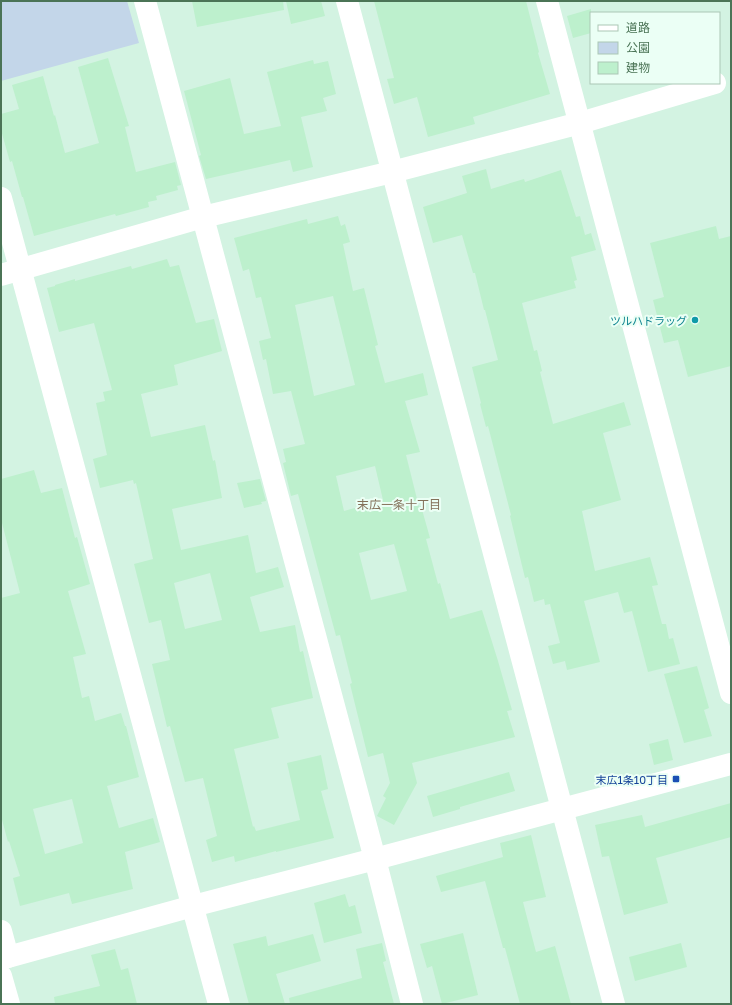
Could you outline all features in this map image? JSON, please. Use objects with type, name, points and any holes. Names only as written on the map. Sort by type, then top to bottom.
[{"type":"street","points":[[145,1],[412,1004]]},
{"type":"street","points":[[346,1],[614,1004]]},
{"type":"street","points":[[547,1],[731,693]]},
{"type":"street","points":[[720,82],[731,78]]},
{"type":"street","points":[[10,273],[203,218],[392,172],[580,123],[712,84]]},
{"type":"street","points":[[1,198],[10,273],[193,906],[219,1004]]},
{"type":"street","points":[[3,964],[193,906],[731,764]]},
{"type":"street","points":[[1,931],[3,964],[9,1004]]},
{"type":"shaded area","points":[[1,1],[731,1],[731,1004],[1,1004]]},
{"type":"green space","points":[[1,1],[127,1],[139,43],[1,81]]},
{"type":"building","points":[[192,1],[283,1],[284,10],[197,27]]},
{"type":"building","points":[[286,1],[321,1],[325,16],[291,24]]},
{"type":"building","points":[[374,1],[526,1],[538,53],[550,94],[473,117],[475,124],[428,137],[417,97],[394,104],[387,79],[394,78]]},
{"type":"building","points":[[591,9],[590,33],[573,38],[567,16]]},
{"type":"building","points":[[108,58],[129,126],[125,127],[136,172],[175,162],[181,185],[177,186],[178,190],[156,196],[157,200],[148,202],[149,207],[116,216],[115,214],[34,236],[12,161],[10,162],[1,130],[1,114],[19,109],[12,85],[43,76],[65,153],[99,143],[78,67]]},
{"type":"building","points":[[313,60],[314,64],[328,61],[336,94],[323,98],[327,111],[301,117],[313,167],[293,172],[290,160],[206,179],[199,156],[201,155],[184,91],[230,78],[244,134],[281,126],[267,72]]},
{"type":"building","points":[[486,169],[491,189],[524,179],[525,182],[561,170],[576,217],[580,216],[585,235],[591,233],[596,250],[571,257],[577,280],[574,281],[576,288],[522,303],[534,351],[537,350],[542,371],[540,372],[553,424],[624,402],[631,425],[603,433],[621,500],[582,511],[595,571],[650,557],[658,585],[652,586],[662,624],[666,624],[669,639],[673,638],[680,664],[648,672],[632,611],[624,613],[618,592],[584,601],[600,662],[567,670],[565,661],[553,664],[548,646],[560,643],[550,604],[545,605],[544,599],[534,602],[528,577],[525,578],[511,515],[488,426],[486,427],[472,367],[498,360],[475,273],[473,273],[462,235],[433,243],[423,207],[467,193],[462,176]]},
{"type":"building","points":[[338,216],[341,226],[345,224],[350,242],[343,244],[353,291],[364,288],[378,345],[375,346],[385,383],[423,373],[428,395],[405,401],[420,452],[406,455],[419,507],[421,506],[430,538],[426,539],[438,584],[440,583],[450,619],[482,610],[512,710],[507,711],[515,737],[412,763],[417,783],[394,825],[377,816],[386,798],[383,796],[390,783],[383,753],[368,757],[350,684],[352,683],[340,635],[336,636],[298,494],[291,496],[283,463],[286,462],[283,449],[305,444],[291,391],[273,394],[266,359],[263,360],[259,341],[271,338],[261,297],[256,298],[249,269],[243,271],[234,238],[307,219],[308,224]],"holes":[[[333,296],[355,385],[314,396],[295,305]],[[375,466],[383,500],[344,511],[336,476]],[[394,544],[407,591],[371,600],[359,553]]]},
{"type":"building","name":"ツルハドラッグ","points":[[716,226],[719,239],[731,236],[731,366],[688,377],[678,340],[664,343],[653,300],[664,297],[650,243]]},
{"type":"building","points":[[167,259],[170,267],[179,265],[196,323],[214,319],[222,351],[174,365],[178,385],[141,394],[151,437],[205,425],[213,461],[215,460],[222,498],[172,509],[181,550],[248,535],[256,573],[278,567],[284,587],[250,597],[260,632],[295,625],[300,652],[303,651],[313,698],[271,708],[279,738],[234,749],[253,827],[254,826],[256,831],[300,820],[287,763],[321,755],[328,789],[321,791],[334,838],[235,862],[234,856],[212,862],[206,840],[217,836],[203,778],[185,782],[170,726],[167,727],[152,664],[170,660],[161,620],[149,623],[134,564],[153,559],[136,483],[134,484],[133,480],[100,488],[93,459],[107,455],[96,403],[105,401],[103,392],[112,390],[94,323],[59,332],[47,288],[75,279],[75,281],[131,266],[132,269]],"holes":[[[210,573],[222,620],[185,629],[174,583]]]},
{"type":"building","points":[[34,470],[41,493],[62,488],[75,538],[77,537],[90,584],[68,591],[86,654],[73,657],[82,698],[89,696],[95,721],[121,713],[126,726],[139,777],[107,786],[119,828],[153,818],[160,842],[125,852],[133,889],[72,904],[69,893],[20,906],[13,878],[20,876],[1,816],[1,598],[20,593],[1,519],[1,479]],"holes":[[[72,799],[83,843],[45,854],[33,809]]]},
{"type":"building","points":[[260,479],[266,501],[261,502],[262,504],[244,508],[237,483]]},
{"type":"building","points":[[697,666],[709,708],[704,710],[712,736],[684,743],[664,674]]},
{"type":"building","points":[[668,739],[673,760],[654,765],[649,744]]},
{"type":"building","points":[[509,772],[515,791],[460,807],[460,809],[433,817],[427,796]]},
{"type":"building","points":[[731,803],[731,837],[656,858],[668,903],[624,915],[609,856],[602,857],[595,825],[642,815],[645,827]]},
{"type":"building","points":[[531,835],[546,897],[523,902],[536,952],[555,946],[571,1004],[520,1004],[485,881],[441,892],[436,876],[503,857],[500,843]]},
{"type":"building","points":[[345,894],[349,907],[355,905],[362,933],[324,943],[314,903]]},
{"type":"building","points":[[463,933],[478,995],[442,1004],[432,966],[427,968],[420,944]]},
{"type":"building","points":[[313,934],[321,961],[276,974],[285,1004],[249,1004],[233,944],[266,936],[268,946]]},
{"type":"building","points":[[382,943],[386,961],[383,962],[394,1004],[290,1004],[289,998],[362,978],[356,949]]},
{"type":"building","points":[[681,943],[687,967],[635,981],[629,957]]},
{"type":"building","points":[[115,949],[121,970],[128,968],[137,1004],[55,1004],[54,997],[100,986],[91,955]]},
{"type":"place","name":"ツルハドラッグ","points":[[695,320]]},
{"type":"place","name":"末広1条10丁目","points":[[676,779]]},
{"type":"district","name":"末広一条十丁目","points":[[399,504]]}]
